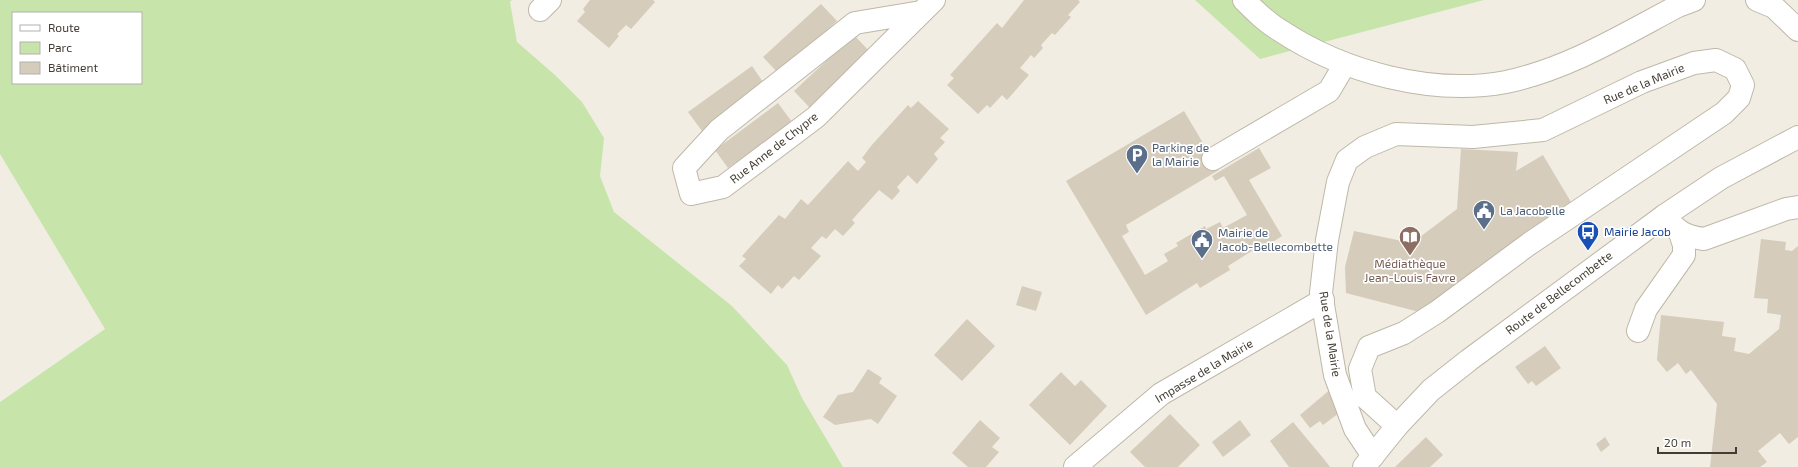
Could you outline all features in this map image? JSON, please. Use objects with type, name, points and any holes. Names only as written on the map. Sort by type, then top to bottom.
[{"type":"street","points":[[1244,0],[1280,31],[1300,43],[1345,64],[1380,75],[1430,84],[1475,86],[1507,82],[1542,72],[1574,60],[1678,6],[1694,0]]},
{"type":"street","points":[[1757,0],[1774,7],[1798,30]]},
{"type":"street","name":"Rue Anne de Chypre","points":[[928,6],[816,117],[723,187],[691,194],[684,168],[719,130],[855,23],[928,6]]},
{"type":"street","name":"Rue de la Mairie","points":[[1369,462],[1335,375],[1321,293],[1327,240],[1338,182],[1347,160],[1365,147],[1396,134],[1473,137],[1543,130],[1642,82],[1694,63],[1716,60],[1735,69],[1743,85],[1739,98],[1724,113],[1529,244],[1437,312],[1404,333],[1369,347],[1360,369],[1365,397],[1397,426]]},
{"type":"street","points":[[1213,159],[1329,91],[1345,64]]},
{"type":"street","name":"Route de Bellecombette","points":[[1369,462],[1397,426],[1431,390],[1664,216],[1721,178],[1798,137]]},
{"type":"street","points":[[1680,233],[1691,237],[1704,239],[1786,209],[1798,207]]},
{"type":"street","points":[[1638,331],[1646,309],[1684,255],[1684,245],[1680,233],[1664,216]]},
{"type":"street","name":"Impasse de la Mairie","points":[[1075,467],[1161,394],[1323,300]]},
{"type":"green space","points":[[0,0],[512,0],[510,2],[517,42],[555,75],[582,102],[604,138],[600,176],[614,212],[732,306],[787,365],[802,398],[843,467],[0,467],[0,402],[105,329],[0,154]]},
{"type":"green space","points":[[1195,0],[1484,0],[1260,59]]},
{"type":"building","points":[[590,0],[653,0],[655,2],[631,29],[626,25],[617,34],[619,36],[609,48],[577,21],[585,12],[583,9]]},
{"type":"building","points":[[1024,0],[1078,0],[1080,2],[1068,15],[1071,17],[1055,35],[1052,33],[1041,45],[1043,48],[1034,58],[1031,55],[1020,68],[1029,75],[1007,100],[1002,95],[990,108],[987,105],[978,114],[947,85],[954,78],[950,75],[997,23],[1002,28]]},
{"type":"building","points":[[821,4],[837,21],[779,74],[763,57]]},
{"type":"building","points":[[854,35],[870,52],[810,108],[794,91]]},
{"type":"building","points":[[752,66],[765,85],[702,131],[688,112]]},
{"type":"building","points":[[918,101],[949,129],[940,138],[945,142],[934,154],[938,159],[917,184],[908,175],[897,187],[900,191],[892,200],[879,190],[852,220],[855,223],[843,236],[835,229],[826,239],[822,236],[811,248],[821,256],[799,280],[794,276],[782,289],[778,285],[771,294],[739,266],[746,259],[742,256],[779,215],[785,219],[801,199],[808,205],[848,161],[858,171],[866,162],[862,158],[871,146],[908,105],[911,108]]},
{"type":"building","points":[[778,103],[792,122],[728,168],[715,150]]},
{"type":"building","points":[[1184,111],[1219,170],[1126,225],[1129,232],[1122,236],[1145,275],[1168,261],[1164,254],[1178,246],[1176,243],[1205,226],[1206,229],[1220,222],[1223,228],[1247,215],[1224,176],[1215,181],[1212,176],[1259,148],[1271,168],[1249,180],[1282,236],[1265,247],[1263,244],[1228,266],[1230,270],[1200,288],[1197,283],[1146,315],[1066,181]]},
{"type":"building","name":"La Jacobelle","points":[[1461,149],[1518,152],[1516,171],[1543,155],[1571,202],[1547,225],[1427,314],[1346,293],[1345,267],[1354,231],[1412,243],[1457,209]]},
{"type":"building","points":[[1761,239],[1786,242],[1785,250],[1792,251],[1798,246],[1798,437],[1789,444],[1780,433],[1758,451],[1767,462],[1760,467],[1710,467],[1717,404],[1691,370],[1686,374],[1678,363],[1667,372],[1657,360],[1661,315],[1724,322],[1722,336],[1736,338],[1734,351],[1749,354],[1779,329],[1781,315],[1767,313],[1768,299],[1754,298]]},
{"type":"building","points":[[1022,286],[1042,292],[1036,311],[1016,305]]},
{"type":"building","points":[[967,319],[995,346],[962,381],[934,355]]},
{"type":"building","points":[[1545,346],[1561,368],[1536,386],[1532,381],[1528,384],[1515,367]]},
{"type":"building","points":[[868,369],[882,378],[879,383],[897,396],[878,424],[871,419],[835,425],[823,417],[838,395],[853,392]]},
{"type":"building","points":[[1061,372],[1075,386],[1081,380],[1107,406],[1070,445],[1029,405]]},
{"type":"building","points":[[1332,388],[1339,413],[1323,425],[1320,421],[1310,428],[1300,415]]},
{"type":"building","points":[[1170,414],[1200,445],[1178,467],[1145,467],[1130,452]]},
{"type":"building","points":[[980,420],[1000,438],[992,447],[999,452],[986,467],[968,467],[952,453]]},
{"type":"building","points":[[1240,420],[1251,435],[1223,457],[1212,442]]},
{"type":"building","points":[[1293,422],[1330,467],[1289,467],[1270,441]]},
{"type":"building","points":[[1426,437],[1443,455],[1430,467],[1395,467]]},
{"type":"building","points":[[1605,437],[1610,445],[1601,452],[1596,444]]},
{"type":"place","name":"Parking de la Mairie","points":[[1137,174]]},
{"type":"place","name":"La Jacobelle","points":[[1484,230]]},
{"type":"place","name":"Mairie Jacob","points":[[1588,252]]},
{"type":"place","name":"Médiathèque Jean-Louis Favre","points":[[1410,256]]},
{"type":"place","name":"Mairie de Jacob-Bellecombette","points":[[1202,260]]}]
